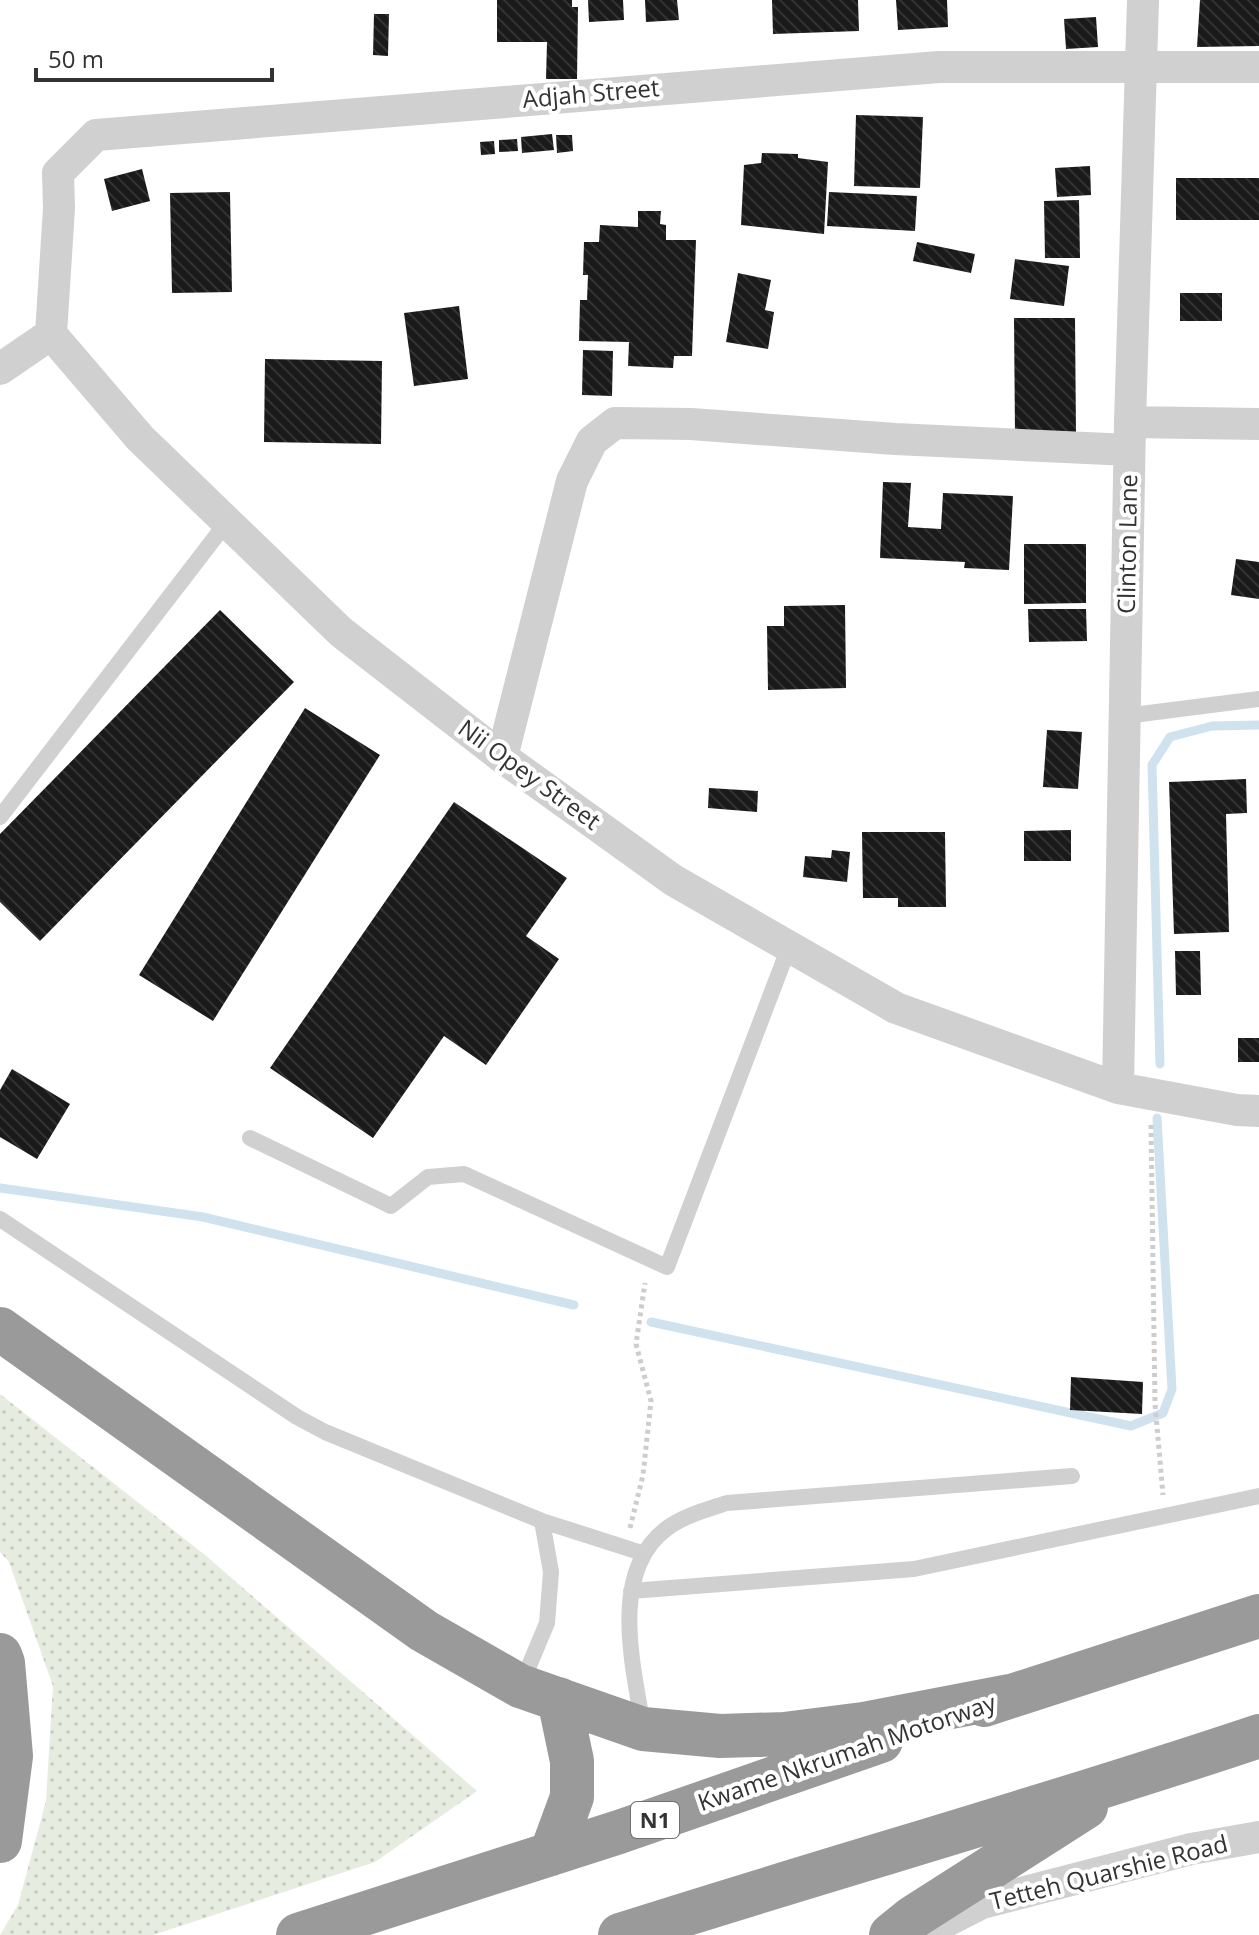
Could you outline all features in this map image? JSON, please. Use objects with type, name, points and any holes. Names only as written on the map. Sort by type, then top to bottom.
[{"type":"highway","points":[[0,1329],[424,1631],[540,1693],[643,1729],[720,1736],[784,1734],[863,1724],[1009,1696]]},
{"type":"highway","name":"Kwame Nkrumah Motorway","points":[[298,1935],[551,1854],[1009,1696],[1259,1616]]},
{"type":"highway","points":[[0,1655],[11,1756],[0,1841]]},
{"type":"highway","points":[[540,1693],[572,1761],[572,1797],[551,1854]]},
{"type":"highway","points":[[620,1935],[1130,1779],[1259,1736]]},
{"type":"highway","points":[[891,1935],[912,1918],[1130,1779]]},
{"type":"street","name":"Clinton Lane","points":[[1118,1088],[1130,436],[1143,0]]},
{"type":"street","name":"Adjah Street","points":[[51,334],[59,208],[58,173],[96,135],[939,67],[1259,67]]},
{"type":"street","points":[[0,369],[51,334]]},
{"type":"street","name":"Nii Opey Street","points":[[51,334],[140,438],[341,632],[502,757],[673,880],[896,1008],[1118,1088],[1237,1110],[1259,1111]]},
{"type":"street","points":[[502,757],[572,481],[592,441],[615,423],[691,424],[895,439],[1130,436],[1259,424]]},
{"type":"street","name":"Tetteh Quarshie Road","points":[[919,1935],[982,1903],[1191,1849],[1259,1837]]},
{"type":"lane","points":[[0,817],[227,522]]},
{"type":"lane","points":[[1125,716],[1259,699]]},
{"type":"lane","points":[[250,1138],[391,1206],[428,1177],[464,1174],[667,1267],[789,947]]},
{"type":"lane","points":[[0,1219],[297,1417],[325,1432],[542,1521],[634,1550]]},
{"type":"lane","points":[[634,1550],[692,1514],[727,1503],[1072,1476]]},
{"type":"lane","points":[[631,1591],[914,1569],[1259,1496]]},
{"type":"lane","points":[[540,1693],[551,1572],[542,1521]]},
{"type":"lane","points":[[634,1550],[631,1651],[643,1729]]},
{"type":"path","points":[[1151,1094],[1155,1404],[1164,1516]]},
{"type":"path","points":[[634,1550],[651,1401],[636,1344],[648,1258]]},
{"type":"shaded area","points":[[0,1394],[205,1555],[477,1791],[375,1862],[153,1935],[0,1935],[18,1905],[46,1801],[53,1686],[9,1562],[0,1552]]},
{"type":"building","points":[[497,0],[572,0],[572,7],[578,7],[577,79],[546,79],[547,42],[497,42]]},
{"type":"building","points":[[588,0],[623,0],[624,20],[589,22]]},
{"type":"building","points":[[645,0],[677,0],[679,20],[646,22]]},
{"type":"building","points":[[772,0],[858,0],[859,31],[773,34]]},
{"type":"building","points":[[896,0],[947,0],[948,27],[898,30]]},
{"type":"building","points":[[1200,0],[1259,0],[1259,46],[1197,47]]},
{"type":"building","points":[[374,14],[389,14],[388,56],[373,55]]},
{"type":"building","points":[[1096,17],[1098,47],[1066,49],[1064,19]]},
{"type":"building","points":[[856,115],[923,117],[920,188],[854,186]]},
{"type":"building","points":[[552,134],[554,150],[522,153],[521,137]]},
{"type":"building","points":[[556,135],[572,135],[573,151],[557,153]]},
{"type":"building","points":[[517,139],[518,151],[499,152],[499,140]]},
{"type":"building","points":[[494,141],[495,154],[481,155],[480,142]]},
{"type":"building","points":[[762,153],[798,154],[798,158],[828,162],[824,234],[741,225],[744,165],[761,163]]},
{"type":"building","points":[[1090,166],[1091,195],[1057,197],[1055,168]]},
{"type":"building","points":[[142,169],[150,201],[112,211],[104,179]]},
{"type":"building","points":[[1176,178],[1259,178],[1259,220],[1176,220]]},
{"type":"building","points":[[230,192],[232,292],[172,293],[170,193]]},
{"type":"building","points":[[829,192],[917,196],[915,231],[827,226]]},
{"type":"building","points":[[1079,200],[1080,258],[1045,258],[1044,201]]},
{"type":"building","points":[[638,211],[661,211],[660,224],[666,225],[666,240],[696,240],[692,356],[674,356],[673,368],[628,366],[629,342],[579,341],[580,300],[587,300],[588,275],[583,275],[584,242],[599,242],[600,225],[638,227]]},
{"type":"building","points":[[917,242],[975,254],[971,273],[913,261]]},
{"type":"building","points":[[1015,259],[1069,266],[1064,306],[1010,299]]},
{"type":"building","points":[[738,273],[771,280],[765,310],[774,312],[768,349],[726,342]]},
{"type":"building","points":[[1180,293],[1222,293],[1222,321],[1180,321]]},
{"type":"building","points":[[459,306],[468,379],[414,386],[404,313]]},
{"type":"building","points":[[1014,318],[1075,318],[1076,436],[1015,436]]},
{"type":"building","points":[[583,350],[613,351],[612,396],[582,395]]},
{"type":"building","points":[[265,359],[382,361],[381,444],[264,442]]},
{"type":"building","points":[[883,482],[911,483],[908,527],[941,529],[943,493],[1013,496],[1009,570],[964,568],[965,562],[880,558]]},
{"type":"building","points":[[1024,544],[1086,544],[1086,603],[1024,604]]},
{"type":"building","points":[[1236,559],[1259,562],[1259,599],[1231,595]]},
{"type":"building","points":[[845,605],[846,688],[768,690],[767,626],[784,626],[784,606]]},
{"type":"building","points":[[1028,609],[1086,609],[1087,641],[1029,642]]},
{"type":"building","points":[[220,610],[294,682],[40,941],[0,902],[0,834]]},
{"type":"building","points":[[305,708],[380,755],[213,1021],[139,975]]},
{"type":"building","points":[[1047,730],[1082,732],[1078,789],[1043,787]]},
{"type":"building","points":[[1246,779],[1247,813],[1226,814],[1229,932],[1174,934],[1169,782]]},
{"type":"building","points":[[709,788],[758,791],[757,812],[708,808]]},
{"type":"building","points":[[454,802],[567,878],[526,936],[559,959],[486,1065],[444,1036],[373,1138],[270,1068]]},
{"type":"building","points":[[1071,830],[1071,861],[1024,861],[1024,831]]},
{"type":"building","points":[[862,832],[945,832],[946,907],[898,907],[898,898],[863,898]]},
{"type":"building","points":[[832,850],[850,852],[847,882],[803,877],[805,856],[831,858]]},
{"type":"building","points":[[1175,951],[1200,951],[1201,995],[1176,995]]},
{"type":"building","points":[[1238,1038],[1259,1038],[1259,1062],[1238,1062]]},
{"type":"building","points":[[12,1069],[70,1104],[37,1159],[0,1137],[0,1090]]},
{"type":"building","points":[[1071,1377],[1143,1382],[1142,1414],[1070,1410]]},
{"type":"waterway","points":[[1160,1064],[1152,765],[1170,737],[1212,726],[1259,725]]},
{"type":"waterway","points":[[651,1322],[1131,1426],[1163,1413],[1172,1389],[1157,1118]]},
{"type":"waterway","points":[[0,1188],[203,1217],[574,1305]]}]
